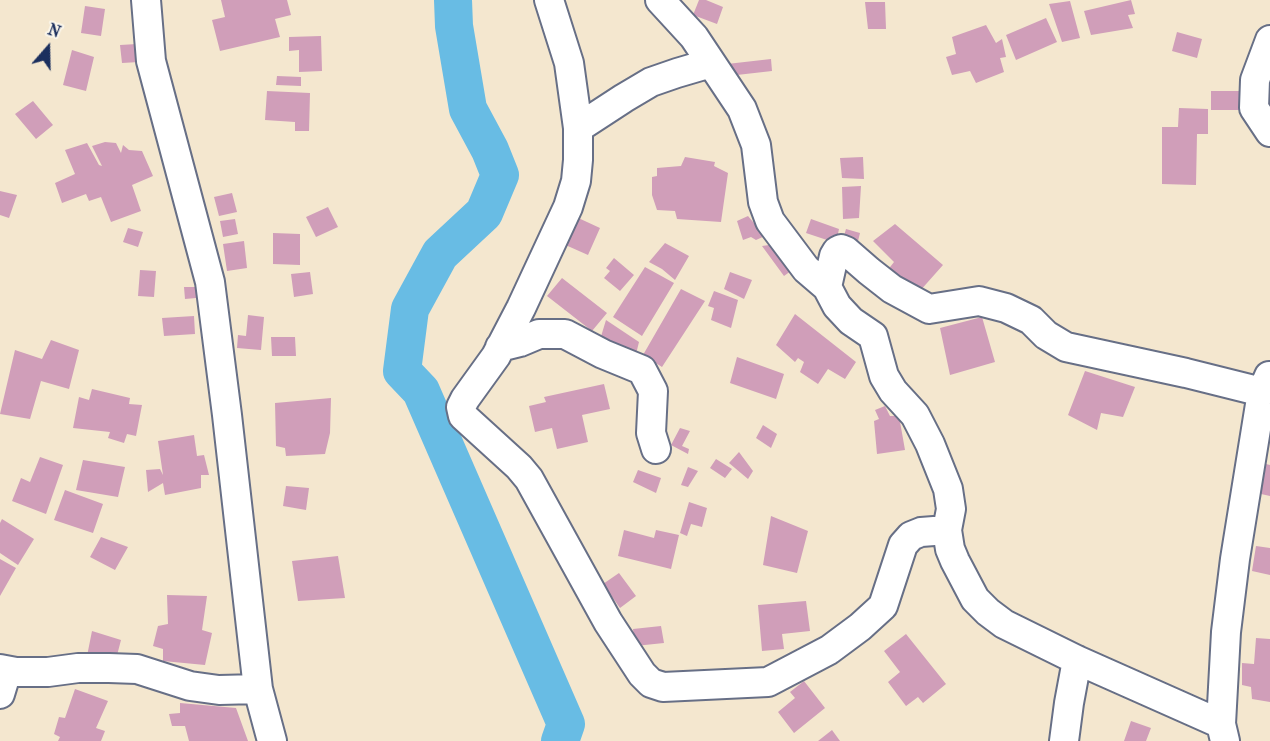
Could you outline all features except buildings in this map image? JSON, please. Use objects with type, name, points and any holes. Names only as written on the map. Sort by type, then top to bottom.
[{"type":"street","points":[[146,0],[151,61],[210,282],[258,689],[272,741]]},
{"type":"street","points":[[549,0],[569,63],[578,128],[576,181],[568,207],[526,298],[496,356],[461,407],[463,416],[529,479],[608,622],[642,674],[651,683],[663,687],[768,682],[830,650],[883,606],[903,545],[911,536],[921,532],[947,530]]},
{"type":"street","points":[[660,0],[694,37],[742,109],[756,145],[763,202],[770,221],[806,270],[827,287],[837,306],[851,321],[873,336],[884,376],[893,391],[915,415],[930,444],[948,489],[951,509],[947,530],[950,549],[975,599],[1004,624],[1223,732],[1226,632],[1235,559],[1266,382],[1186,373],[1066,347],[1046,335],[1031,320],[1006,308],[979,301],[929,309],[892,289],[842,249],[834,256],[827,287]]},
{"type":"street","points":[[1270,40],[1255,80],[1254,108],[1270,132]]},
{"type":"street","points":[[578,128],[651,82],[711,63]]},
{"type":"street","points":[[500,347],[539,334],[565,334],[603,354],[642,370],[653,391],[651,433],[656,449]]},
{"type":"street","points":[[1064,741],[1077,660]]},
{"type":"street","points":[[2,678],[16,672],[48,672],[78,668],[137,669],[190,686],[219,690],[258,689]]},
{"type":"waterway","points":[[453,0],[454,26],[468,109],[490,150],[500,175],[484,213],[440,254],[410,309],[402,371],[421,391],[566,724],[560,741]]}]
